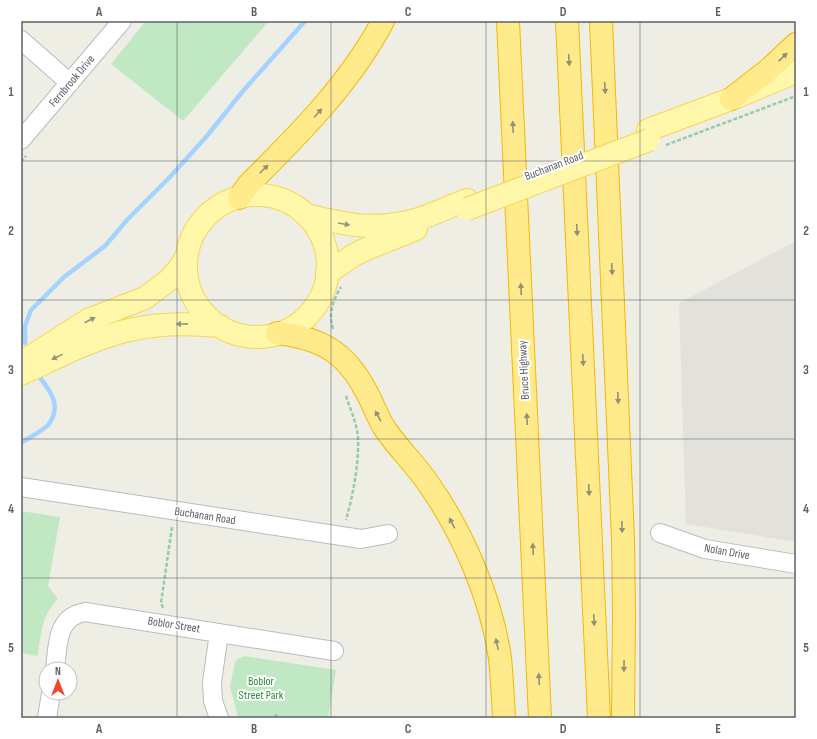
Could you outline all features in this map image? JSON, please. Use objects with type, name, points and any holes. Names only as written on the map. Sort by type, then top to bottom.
[{"type":"highway","points":[[239,198],[248,185],[315,116],[340,87],[383,21]]},
{"type":"highway","name":"Bruce Highway","points":[[508,21],[540,718]]},
{"type":"highway","points":[[567,21],[599,718]]},
{"type":"highway","points":[[602,21],[624,561],[623,718]]},
{"type":"highway","points":[[731,98],[767,71],[796,44]]},
{"type":"highway","points":[[277,333],[297,336],[322,344],[336,352],[359,379],[385,428],[428,482],[446,512],[466,550],[485,596],[500,657],[504,718]]},
{"type":"main road","name":"Buchanan Road","points":[[652,139],[731,98],[796,72]]},
{"type":"main road","name":"Buchanan Road","points":[[306,215],[345,224],[380,226],[417,220],[652,139],[796,83]]},
{"type":"main road","points":[[21,362],[88,320],[145,298],[169,280],[186,258],[193,235],[207,215],[220,206],[239,198],[259,195],[280,199],[298,208],[318,229],[327,255],[327,273],[322,293],[311,311],[296,325],[268,336],[248,336],[229,331],[205,314],[193,297],[187,278],[186,258]]},
{"type":"main road","name":"Buchanan Road","points":[[327,273],[366,249],[467,204]]},
{"type":"main road","points":[[21,374],[74,349],[128,330],[166,325],[197,324],[220,326]]},
{"type":"street","name":"Fernbrook Drive","points":[[21,140],[122,21]]},
{"type":"street","points":[[21,40],[70,83]]},
{"type":"street","name":"Buchanan Road","points":[[21,487],[175,512],[361,539],[388,534]]},
{"type":"street","name":"Nolan Drive","points":[[660,533],[705,549],[796,564]]},
{"type":"street","name":"Boblor Street","points":[[56,661],[62,629],[67,620],[78,613],[91,612],[334,651]]},
{"type":"street","points":[[219,632],[212,682],[213,701],[219,718]]},
{"type":"street","points":[[47,718],[50,701]]},
{"type":"path","points":[[652,139],[672,144],[796,96]]},
{"type":"path","points":[[165,610],[161,603],[175,512]]},
{"type":"shaded area","points":[[796,241],[796,542],[686,524],[679,303]]},
{"type":"green space","points":[[146,21],[269,21],[183,121],[111,64]]},
{"type":"green space","points":[[21,511],[60,517],[48,586],[58,599],[52,605],[45,619],[41,633],[38,656],[21,653]]},
{"type":"green space","name":"Boblor Street Park","points":[[244,656],[336,670],[328,718],[238,718],[230,686],[235,662],[237,659]]},
{"type":"waterway","points":[[25,343],[25,326],[31,310],[64,277],[105,246],[127,220],[169,178],[206,137],[243,91],[305,21]]},
{"type":"waterway","points":[[21,443],[45,428],[53,418],[55,406],[54,400],[41,379]]}]
